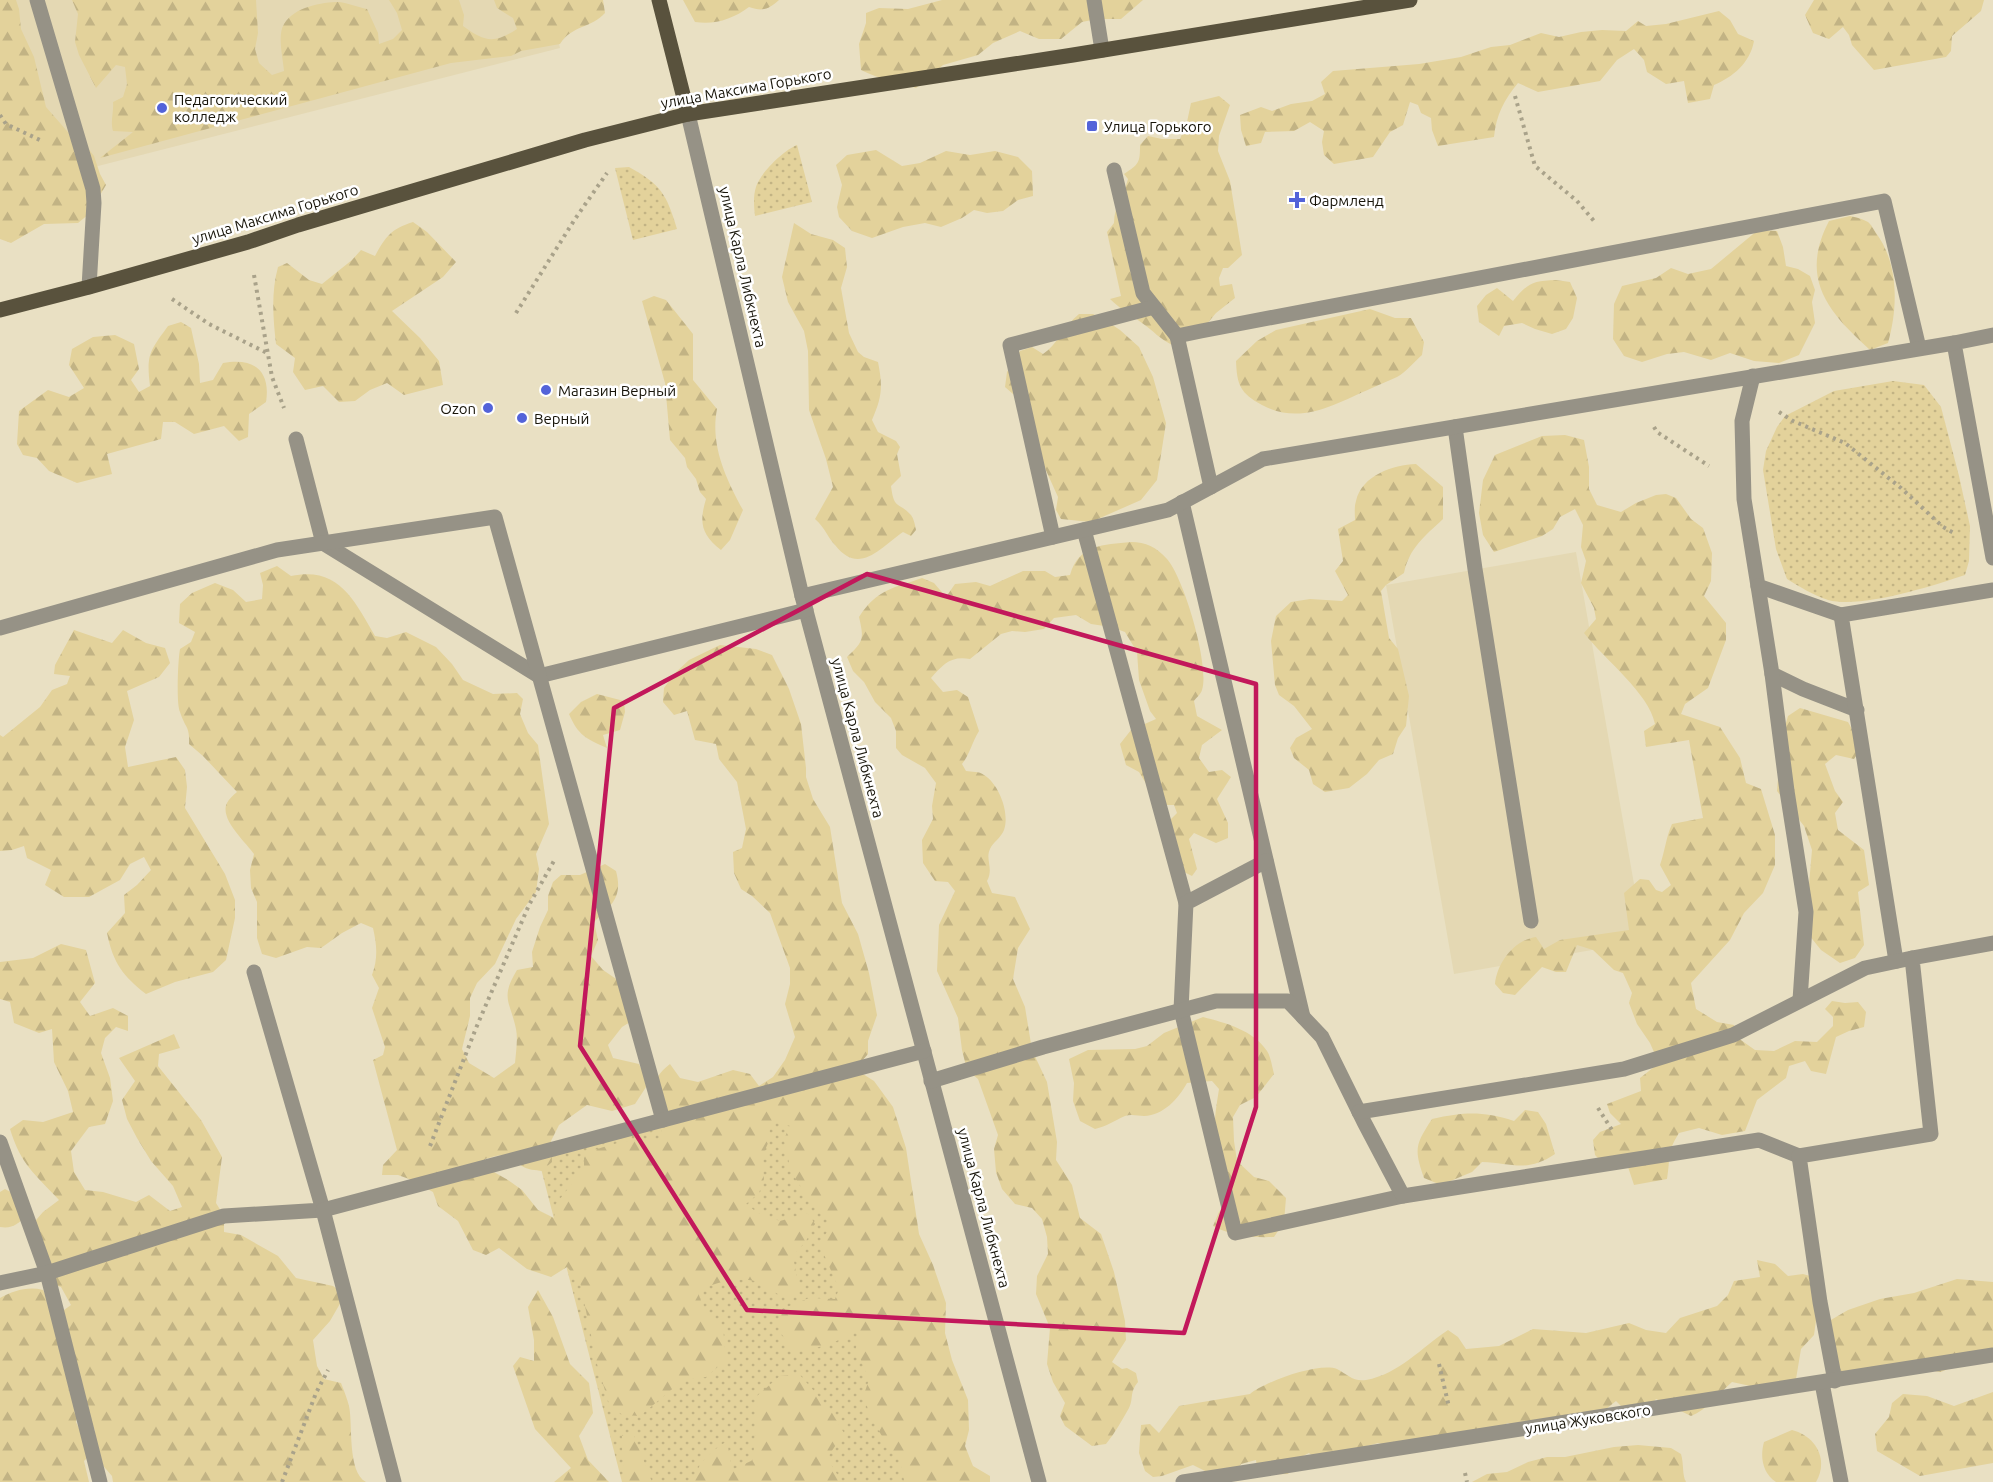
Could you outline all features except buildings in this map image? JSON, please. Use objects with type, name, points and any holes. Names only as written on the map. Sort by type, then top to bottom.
[{"type":"main road","name":"улица Карла Либкнехта","points":[[659,0],[688,114]]},
{"type":"main road","name":"улица Максима Горького","points":[[0,309],[248,242],[585,140],[688,114],[1410,0]]},
{"type":"street","points":[[37,0],[93,189],[88,287]]},
{"type":"street","points":[[1094,0],[1102,50]]},
{"type":"street","name":"улица Карла Либкнехта","points":[[688,114],[804,603],[1039,1482]]},
{"type":"street","points":[[1114,170],[1143,293],[1177,336],[1211,488]]},
{"type":"street","points":[[1177,336],[1884,201],[1919,348]]},
{"type":"street","points":[[1053,537],[1010,345],[1154,307]]},
{"type":"street","points":[[296,439],[323,543],[539,676],[1053,537],[1168,510],[1263,459],[1993,335]]},
{"type":"street","points":[[1954,343],[1993,558]]},
{"type":"street","points":[[1754,376],[1742,421],[1744,499],[1806,912],[1800,1000]]},
{"type":"street","points":[[1455,427],[1475,569],[1531,921]]},
{"type":"street","points":[[1182,502],[1303,1017]]},
{"type":"street","points":[[0,628],[278,550],[495,518],[663,1120]]},
{"type":"street","points":[[1084,530],[1186,903],[1181,1010],[1235,1233],[1403,1196],[1759,1140],[1799,1156],[1931,1134],[1912,958]]},
{"type":"street","points":[[1758,586],[1841,615],[1993,590]]},
{"type":"street","points":[[1841,615],[1896,961]]},
{"type":"street","points":[[1772,674],[1857,710]]},
{"type":"street","points":[[1186,903],[1266,861]]},
{"type":"street","points":[[1359,1112],[1624,1069],[1733,1035],[1865,968],[1993,943]]},
{"type":"street","points":[[254,972],[323,1210],[394,1482]]},
{"type":"street","points":[[931,1081],[1043,1047],[1216,1001],[1288,1001],[1322,1037],[1403,1196]]},
{"type":"street","points":[[0,1283],[47,1273],[224,1216],[323,1210],[924,1051]]},
{"type":"street","points":[[0,1142],[47,1273],[100,1482]]},
{"type":"street","points":[[1799,1156],[1820,1302],[1841,1482]]},
{"type":"street","name":"улица Жуковского","points":[[1183,1482],[1993,1355]]},
{"type":"path","points":[[1515,96],[1535,166],[1577,201],[1620,251]]},
{"type":"path","points":[[516,313],[575,219],[608,173]]},
{"type":"path","points":[[248,242],[273,377]]},
{"type":"path","points":[[134,274],[208,324],[268,353]]},
{"type":"path","points":[[1749,394],[1793,421],[1845,443],[1901,488],[1943,527],[1960,536]]},
{"type":"path","points":[[1631,397],[1657,432],[1711,468],[1743,478]]},
{"type":"path","points":[[403,1189],[434,1141],[476,1028],[529,906],[578,816]]},
{"type":"path","points":[[1578,1077],[1633,1160]]},
{"type":"path","points":[[282,1482],[316,1394],[353,1325]]},
{"type":"path","points":[[1439,1364],[1456,1440]]},
{"type":"highlighted area","points":[[867,574],[1256,684],[1256,1107],[1184,1333],[747,1310],[580,1046],[614,708]]},
{"type":"shaded area","name":"Педагогический колледж","points":[[0,0],[549,0],[560,48],[0,191]]},
{"type":"shaded area","points":[[1576,552],[1644,941],[1454,974],[1386,585]]},
{"type":"green space","points":[[0,0],[16,0],[21,29],[34,57],[46,107],[74,139],[87,147],[94,156],[106,185],[89,214],[78,223],[44,224],[11,243],[0,239]]},
{"type":"green space","points":[[72,0],[256,0],[258,33],[255,49],[259,63],[272,75],[284,71],[281,40],[284,24],[294,13],[317,4],[339,2],[367,9],[378,33],[379,44],[393,39],[402,30],[397,13],[389,0],[459,0],[464,15],[463,26],[477,35],[490,39],[502,37],[517,29],[513,18],[497,8],[494,0],[603,0],[605,13],[594,22],[570,33],[560,44],[521,51],[511,56],[451,63],[100,158],[133,132],[113,131],[112,127],[113,102],[123,97],[127,84],[125,67],[116,65],[96,88],[75,42],[78,14]]},
{"type":"green space","points":[[683,0],[779,0],[766,9],[749,7],[724,20],[702,23],[695,22]]},
{"type":"green space","points":[[942,0],[1143,0],[1121,19],[1097,19],[1082,22],[1061,39],[1039,39],[1020,31],[993,43],[978,55],[943,65],[916,88],[861,70],[859,44],[866,23],[866,13],[879,8],[908,9]]},
{"type":"green space","points":[[1814,0],[1984,0],[1981,11],[1952,36],[1951,51],[1946,57],[1874,70],[1852,45],[1843,27],[1829,39],[1813,33],[1805,15]]},
{"type":"green space","points":[[1719,11],[1730,20],[1738,34],[1754,41],[1745,62],[1728,78],[1714,85],[1710,99],[1688,103],[1684,81],[1666,84],[1647,72],[1644,60],[1634,49],[1617,60],[1600,81],[1538,92],[1518,83],[1502,108],[1494,137],[1438,146],[1432,130],[1431,118],[1421,113],[1418,105],[1410,102],[1403,125],[1390,132],[1373,157],[1334,164],[1324,155],[1322,142],[1324,131],[1310,122],[1294,131],[1265,132],[1261,143],[1246,146],[1241,130],[1240,115],[1261,107],[1272,111],[1291,104],[1312,101],[1325,94],[1321,82],[1333,71],[1419,64],[1461,57],[1491,47],[1510,45],[1541,33],[1559,37],[1602,30],[1626,31],[1638,21],[1646,26],[1666,24]]},
{"type":"green space","points":[[1219,96],[1230,105],[1219,136],[1218,151],[1230,181],[1242,255],[1228,268],[1223,268],[1219,278],[1220,286],[1232,284],[1235,298],[1216,313],[1201,331],[1174,346],[1160,338],[1110,299],[1121,296],[1107,232],[1114,223],[1128,179],[1124,174],[1138,162],[1140,145],[1148,136],[1180,139],[1191,103]]},
{"type":"green space","points":[[797,145],[812,202],[755,216],[754,194],[758,181],[773,163]]},
{"type":"green space","points":[[876,150],[902,166],[920,163],[946,151],[970,155],[995,151],[1018,157],[1032,171],[1033,196],[1018,200],[1003,211],[987,213],[974,210],[941,227],[925,223],[903,227],[872,238],[852,231],[839,217],[837,207],[842,185],[836,165],[847,155]]},
{"type":"green space","points":[[629,167],[661,191],[677,229],[633,240],[615,168]]},
{"type":"green space","points":[[1850,216],[1869,223],[1884,245],[1893,272],[1895,301],[1888,343],[1870,350],[1831,308],[1818,277],[1817,260],[1820,242],[1829,221]]},
{"type":"green space","points":[[413,222],[427,232],[456,262],[443,277],[392,311],[420,338],[439,361],[443,385],[404,395],[387,383],[370,390],[355,401],[339,402],[323,386],[305,390],[293,372],[295,358],[276,344],[273,315],[278,267],[287,263],[309,280],[322,284],[361,250],[375,256],[390,234],[399,227]]},
{"type":"green space","points":[[794,223],[811,234],[833,240],[845,248],[847,267],[841,288],[849,333],[858,352],[878,362],[880,371],[881,392],[872,420],[878,432],[896,441],[900,447],[897,454],[901,476],[891,486],[892,494],[895,502],[911,515],[916,530],[911,536],[903,532],[878,551],[861,559],[844,554],[815,519],[833,487],[809,410],[808,351],[804,331],[788,302],[782,277]]},
{"type":"green space","points":[[1758,230],[1777,231],[1783,247],[1786,266],[1798,269],[1810,276],[1815,290],[1812,302],[1815,323],[1799,355],[1779,363],[1754,361],[1730,353],[1711,360],[1684,352],[1667,354],[1642,362],[1624,356],[1613,339],[1614,304],[1622,286],[1656,278],[1671,268],[1688,274],[1711,269]]},
{"type":"green space","points":[[1556,280],[1570,282],[1577,298],[1573,318],[1566,329],[1552,334],[1522,323],[1504,326],[1499,336],[1479,322],[1477,306],[1486,295],[1497,288],[1513,301],[1531,284]]},
{"type":"green space","points":[[654,296],[666,300],[693,334],[693,380],[717,409],[716,436],[721,461],[743,510],[730,540],[721,550],[709,539],[703,528],[706,499],[687,467],[685,458],[670,440],[665,383],[642,301]]},
{"type":"green space","points":[[1370,309],[1395,318],[1411,318],[1424,342],[1422,355],[1397,377],[1331,406],[1304,413],[1276,411],[1255,401],[1241,388],[1236,361],[1257,341],[1276,330]]},
{"type":"green space","points":[[1079,314],[1093,314],[1105,320],[1139,347],[1153,377],[1166,423],[1157,480],[1141,500],[1091,522],[1061,519],[1056,510],[1058,497],[1044,466],[1022,397],[1013,394],[1005,387],[1007,372],[1020,351],[1032,347],[1043,354]]},
{"type":"green space","points":[[181,322],[191,328],[199,364],[200,383],[213,380],[223,363],[244,362],[263,374],[267,391],[266,402],[249,414],[248,437],[239,441],[224,426],[194,434],[175,422],[163,422],[161,439],[107,454],[112,474],[77,483],[49,471],[37,458],[23,455],[17,444],[19,411],[48,390],[69,397],[84,388],[69,365],[72,349],[93,337],[115,335],[134,344],[139,369],[131,380],[139,392],[150,386],[149,360],[153,348],[168,326]]},
{"type":"green space","points":[[1893,381],[1924,385],[1941,407],[1970,526],[1969,561],[1965,575],[1877,599],[1842,602],[1828,600],[1787,579],[1776,549],[1763,470],[1766,451],[1785,416],[1834,391]]},
{"type":"green space","points":[[1565,435],[1584,440],[1589,467],[1589,489],[1597,505],[1621,512],[1656,495],[1666,494],[1676,498],[1691,519],[1703,528],[1712,553],[1711,581],[1704,596],[1726,623],[1726,640],[1708,688],[1685,704],[1681,714],[1720,727],[1740,758],[1746,783],[1761,789],[1775,835],[1775,865],[1763,893],[1744,913],[1730,940],[1691,983],[1696,1009],[1717,1022],[1734,1025],[1738,1038],[1755,1050],[1774,1051],[1795,1041],[1817,1042],[1833,1026],[1833,1017],[1825,1009],[1832,1001],[1858,1002],[1866,1012],[1864,1027],[1836,1037],[1826,1074],[1811,1071],[1805,1061],[1789,1066],[1786,1078],[1757,1100],[1745,1131],[1722,1135],[1699,1128],[1679,1133],[1671,1151],[1667,1179],[1634,1185],[1626,1161],[1605,1165],[1595,1155],[1593,1140],[1600,1132],[1621,1124],[1610,1113],[1607,1104],[1641,1091],[1640,1078],[1654,1067],[1657,1059],[1650,1043],[1637,1024],[1629,1003],[1632,993],[1623,973],[1614,970],[1593,950],[1577,945],[1566,972],[1556,972],[1542,967],[1515,995],[1503,993],[1495,984],[1499,968],[1508,954],[1528,939],[1536,937],[1544,949],[1560,940],[1629,930],[1624,893],[1640,879],[1649,880],[1656,890],[1662,892],[1671,885],[1660,865],[1672,824],[1703,818],[1689,740],[1646,747],[1644,731],[1655,724],[1651,712],[1635,688],[1584,633],[1596,619],[1594,608],[1581,583],[1586,561],[1581,547],[1583,525],[1575,509],[1560,517],[1553,529],[1542,536],[1494,552],[1483,535],[1479,513],[1483,480],[1495,455],[1542,436]]},
{"type":"green space","points":[[1416,464],[1443,487],[1443,519],[1414,549],[1404,573],[1381,591],[1389,638],[1398,649],[1409,696],[1406,726],[1398,738],[1393,754],[1379,760],[1367,774],[1349,788],[1325,792],[1313,784],[1309,770],[1294,758],[1290,748],[1296,738],[1312,729],[1294,706],[1279,695],[1275,685],[1271,641],[1276,616],[1291,602],[1310,599],[1342,601],[1348,595],[1335,571],[1343,561],[1338,529],[1355,520],[1355,503],[1359,492],[1372,478],[1388,469]]},
{"type":"green space","points":[[1131,542],[1146,544],[1159,551],[1174,569],[1181,584],[1194,623],[1202,662],[1202,690],[1194,701],[1197,716],[1222,730],[1202,745],[1199,758],[1209,772],[1222,770],[1231,777],[1217,799],[1228,823],[1228,838],[1216,843],[1194,833],[1189,839],[1197,869],[1192,876],[1184,872],[1170,820],[1177,813],[1174,805],[1159,805],[1139,772],[1126,765],[1120,744],[1131,730],[1156,719],[1150,711],[1139,680],[1137,652],[1125,632],[1091,624],[1076,615],[1054,618],[1044,629],[1001,634],[970,659],[952,660],[931,678],[943,692],[957,690],[968,697],[979,731],[962,764],[966,771],[980,773],[989,779],[1002,800],[1006,816],[1004,830],[990,849],[988,857],[990,872],[987,881],[992,893],[1015,897],[1030,929],[1018,948],[1013,979],[1025,1007],[1032,1050],[1047,1082],[1057,1142],[1056,1160],[1072,1185],[1080,1218],[1101,1234],[1114,1272],[1125,1321],[1126,1340],[1112,1362],[1122,1369],[1127,1368],[1136,1373],[1138,1382],[1129,1408],[1109,1440],[1106,1444],[1092,1446],[1065,1426],[1060,1416],[1065,1403],[1053,1382],[1047,1364],[1050,1328],[1036,1294],[1037,1276],[1048,1254],[1047,1237],[1042,1219],[1032,1208],[1015,1204],[1002,1189],[996,1172],[994,1149],[998,1135],[978,1079],[967,1070],[958,1018],[937,971],[939,925],[955,891],[948,882],[935,881],[923,863],[922,840],[933,819],[932,806],[936,783],[925,768],[902,755],[896,748],[896,731],[891,718],[875,702],[864,682],[853,671],[847,657],[860,643],[862,630],[859,617],[872,600],[895,587],[922,578],[934,583],[946,597],[955,584],[976,582],[990,586],[1023,571],[1045,571],[1055,577],[1070,575],[1079,557],[1093,548]]},
{"type":"green space","points":[[277,566],[291,576],[308,574],[333,581],[352,599],[375,636],[387,638],[406,632],[436,647],[463,680],[493,694],[517,693],[523,699],[520,714],[528,733],[538,745],[549,824],[536,854],[539,869],[536,892],[516,919],[495,964],[477,983],[470,998],[470,1016],[462,1049],[469,1063],[494,1078],[515,1063],[517,1033],[508,1000],[509,987],[517,970],[533,967],[532,952],[548,910],[548,896],[553,882],[561,875],[580,875],[605,864],[616,871],[617,894],[611,905],[594,922],[598,940],[591,956],[603,970],[625,985],[635,1019],[622,1027],[608,1045],[613,1058],[639,1064],[648,1084],[635,1104],[612,1111],[587,1105],[559,1125],[551,1141],[552,1162],[542,1171],[526,1168],[505,1155],[485,1159],[485,1167],[522,1190],[538,1210],[554,1218],[556,1204],[584,1168],[584,1154],[621,1142],[659,1139],[663,1122],[655,1085],[657,1078],[670,1064],[680,1078],[698,1082],[733,1070],[750,1074],[759,1086],[773,1077],[785,1060],[795,1037],[785,1004],[790,984],[790,968],[770,913],[741,889],[734,873],[733,852],[742,848],[746,829],[737,782],[719,759],[716,744],[695,740],[687,711],[674,715],[663,702],[664,688],[674,674],[689,660],[720,645],[756,649],[772,655],[789,689],[801,724],[806,777],[813,799],[830,827],[842,903],[858,934],[869,973],[877,1015],[868,1041],[868,1054],[855,1069],[874,1081],[893,1107],[906,1148],[919,1234],[946,1303],[945,1333],[952,1360],[968,1400],[969,1430],[965,1446],[973,1466],[990,1476],[990,1482],[902,1482],[904,1480],[900,1461],[890,1450],[869,1414],[864,1394],[869,1380],[856,1348],[859,1331],[820,1347],[794,1351],[780,1332],[782,1309],[809,1298],[835,1299],[839,1289],[819,1243],[828,1231],[827,1219],[807,1196],[791,1172],[784,1139],[790,1126],[778,1122],[770,1127],[768,1143],[761,1160],[764,1179],[759,1193],[746,1204],[758,1213],[780,1221],[808,1213],[815,1224],[806,1241],[793,1256],[799,1289],[790,1298],[755,1281],[733,1280],[698,1290],[707,1311],[723,1327],[726,1360],[706,1377],[683,1380],[640,1416],[623,1415],[610,1407],[597,1364],[580,1282],[567,1267],[551,1277],[527,1269],[499,1248],[486,1255],[473,1250],[458,1221],[438,1206],[433,1192],[398,1175],[382,1175],[383,1165],[397,1150],[373,1060],[383,1055],[385,1047],[372,1008],[379,988],[372,975],[376,952],[373,928],[361,923],[321,948],[307,947],[276,958],[262,954],[257,938],[257,902],[251,888],[250,870],[254,854],[234,830],[227,816],[228,802],[237,792],[189,744],[188,730],[179,707],[180,649],[191,642],[195,632],[179,623],[180,604],[192,593],[215,583],[233,590],[246,602],[262,599],[263,585],[260,573]]},
{"type":"green space","points":[[74,630],[112,643],[123,630],[146,643],[165,648],[170,663],[159,677],[127,691],[134,720],[125,747],[128,767],[176,757],[185,770],[187,787],[185,808],[225,874],[235,900],[235,918],[226,960],[213,972],[175,982],[146,994],[120,968],[112,953],[107,933],[125,913],[124,895],[151,870],[144,857],[130,864],[120,880],[89,897],[64,897],[45,885],[51,870],[27,858],[24,846],[0,851],[0,735],[3,737],[40,707],[52,690],[67,684],[70,676],[54,674],[55,665]]},
{"type":"green space","points":[[597,694],[624,701],[625,712],[620,730],[603,735],[607,748],[584,736],[569,714],[581,702]]},
{"type":"green space","points":[[1800,708],[1848,722],[1862,747],[1854,759],[1836,755],[1825,764],[1835,791],[1843,802],[1835,813],[1838,830],[1864,850],[1869,885],[1858,892],[1864,945],[1855,958],[1840,963],[1821,950],[1805,930],[1812,850],[1804,826],[1777,791],[1781,740],[1788,716]]},
{"type":"green space","points":[[61,944],[86,950],[95,983],[80,1002],[90,1016],[113,1008],[128,1016],[128,1031],[116,1027],[105,1038],[101,1053],[110,1078],[113,1101],[105,1124],[89,1127],[71,1151],[74,1172],[85,1190],[103,1192],[136,1202],[149,1195],[170,1211],[182,1207],[173,1186],[151,1161],[127,1119],[122,1100],[135,1081],[119,1058],[174,1034],[180,1048],[159,1054],[158,1066],[201,1120],[222,1157],[216,1203],[224,1216],[224,1232],[241,1235],[278,1256],[296,1278],[333,1286],[345,1295],[330,1321],[313,1340],[317,1366],[324,1379],[341,1383],[349,1406],[353,1458],[360,1477],[366,1482],[113,1482],[112,1476],[92,1453],[84,1461],[89,1482],[0,1482],[0,1298],[21,1290],[37,1289],[43,1290],[57,1315],[71,1305],[61,1287],[49,1283],[30,1227],[43,1212],[59,1200],[24,1160],[10,1129],[23,1120],[43,1122],[73,1112],[68,1091],[54,1062],[52,1029],[39,1033],[14,1023],[10,1002],[0,999],[0,962],[33,958]],"holes":[[[80,1408],[89,1415],[95,1431],[88,1438],[82,1435],[76,1422]]]},
{"type":"green space","points":[[1203,1017],[1247,1033],[1261,1044],[1270,1059],[1274,1074],[1256,1097],[1240,1105],[1233,1117],[1237,1161],[1254,1177],[1269,1181],[1286,1198],[1284,1222],[1274,1237],[1243,1236],[1213,1226],[1219,1212],[1228,1203],[1232,1186],[1221,1173],[1215,1151],[1214,1130],[1219,1089],[1212,1081],[1187,1083],[1175,1100],[1158,1113],[1125,1116],[1095,1129],[1080,1121],[1073,1101],[1074,1083],[1069,1059],[1088,1050],[1135,1049],[1147,1046],[1164,1033]]},
{"type":"green space","points":[[854,1069],[958,1482],[622,1482],[537,1153]]},
{"type":"green space","points":[[1525,1110],[1538,1112],[1546,1124],[1555,1154],[1536,1163],[1519,1166],[1482,1162],[1472,1172],[1441,1185],[1424,1178],[1418,1147],[1432,1119],[1473,1114],[1492,1115],[1514,1121]]},
{"type":"green space","points":[[5,1189],[20,1197],[26,1215],[15,1225],[0,1227],[0,1192]]},
{"type":"green space","points":[[1757,1260],[1775,1264],[1788,1276],[1803,1274],[1817,1278],[1817,1313],[1814,1335],[1801,1349],[1796,1379],[1755,1387],[1732,1382],[1707,1406],[1691,1416],[1656,1399],[1646,1410],[1624,1409],[1616,1401],[1595,1418],[1562,1423],[1542,1434],[1522,1430],[1508,1423],[1475,1437],[1456,1439],[1443,1434],[1428,1444],[1399,1449],[1378,1443],[1356,1449],[1324,1466],[1309,1453],[1297,1459],[1288,1474],[1258,1475],[1256,1460],[1241,1464],[1235,1474],[1209,1473],[1193,1465],[1153,1477],[1145,1471],[1139,1453],[1141,1425],[1150,1424],[1159,1433],[1179,1406],[1250,1394],[1292,1374],[1318,1368],[1337,1369],[1357,1380],[1378,1377],[1409,1360],[1448,1330],[1458,1337],[1466,1349],[1499,1346],[1533,1329],[1586,1333],[1629,1323],[1646,1330],[1666,1333],[1680,1318],[1717,1306],[1728,1295],[1734,1281],[1760,1277]]},
{"type":"green space","points":[[1957,1279],[1993,1282],[1993,1349],[1941,1372],[1914,1368],[1841,1373],[1824,1324],[1848,1310],[1880,1299],[1914,1293]]},
{"type":"green space","points":[[538,1290],[553,1317],[570,1364],[589,1383],[593,1413],[579,1436],[588,1460],[609,1482],[554,1482],[571,1468],[535,1429],[513,1366],[520,1357],[534,1361],[534,1340],[528,1307]]},
{"type":"green space","points":[[799,1374],[829,1408],[844,1433],[827,1458],[842,1482],[694,1482],[701,1463],[710,1453],[727,1441],[732,1470],[753,1460],[758,1395],[780,1376]]},
{"type":"green space","points":[[1993,1392],[1993,1463],[1920,1476],[1877,1451],[1875,1434],[1889,1417],[1892,1403],[1903,1394],[1927,1396],[1954,1406]]},
{"type":"green space","points":[[1792,1430],[1808,1438],[1818,1450],[1821,1465],[1816,1482],[1776,1482],[1765,1469],[1762,1458],[1764,1442]]},
{"type":"green space","points":[[633,1433],[652,1482],[624,1482],[622,1435]]},
{"type":"green space","points":[[1638,1445],[1671,1448],[1681,1454],[1686,1482],[1472,1482],[1487,1474],[1507,1472],[1528,1462],[1547,1457],[1565,1457],[1614,1447]]},
{"type":"place","name":"Педагогический колледж","points":[[162,108]]},
{"type":"place","name":"Улица Горького","points":[[1092,126]]},
{"type":"place","name":"Фармленд","points":[[1297,200]]},
{"type":"place","name":"Магазин Верный","points":[[546,390]]},
{"type":"place","name":"Ozon","points":[[488,408]]},
{"type":"place","name":"Верный","points":[[522,418]]}]
